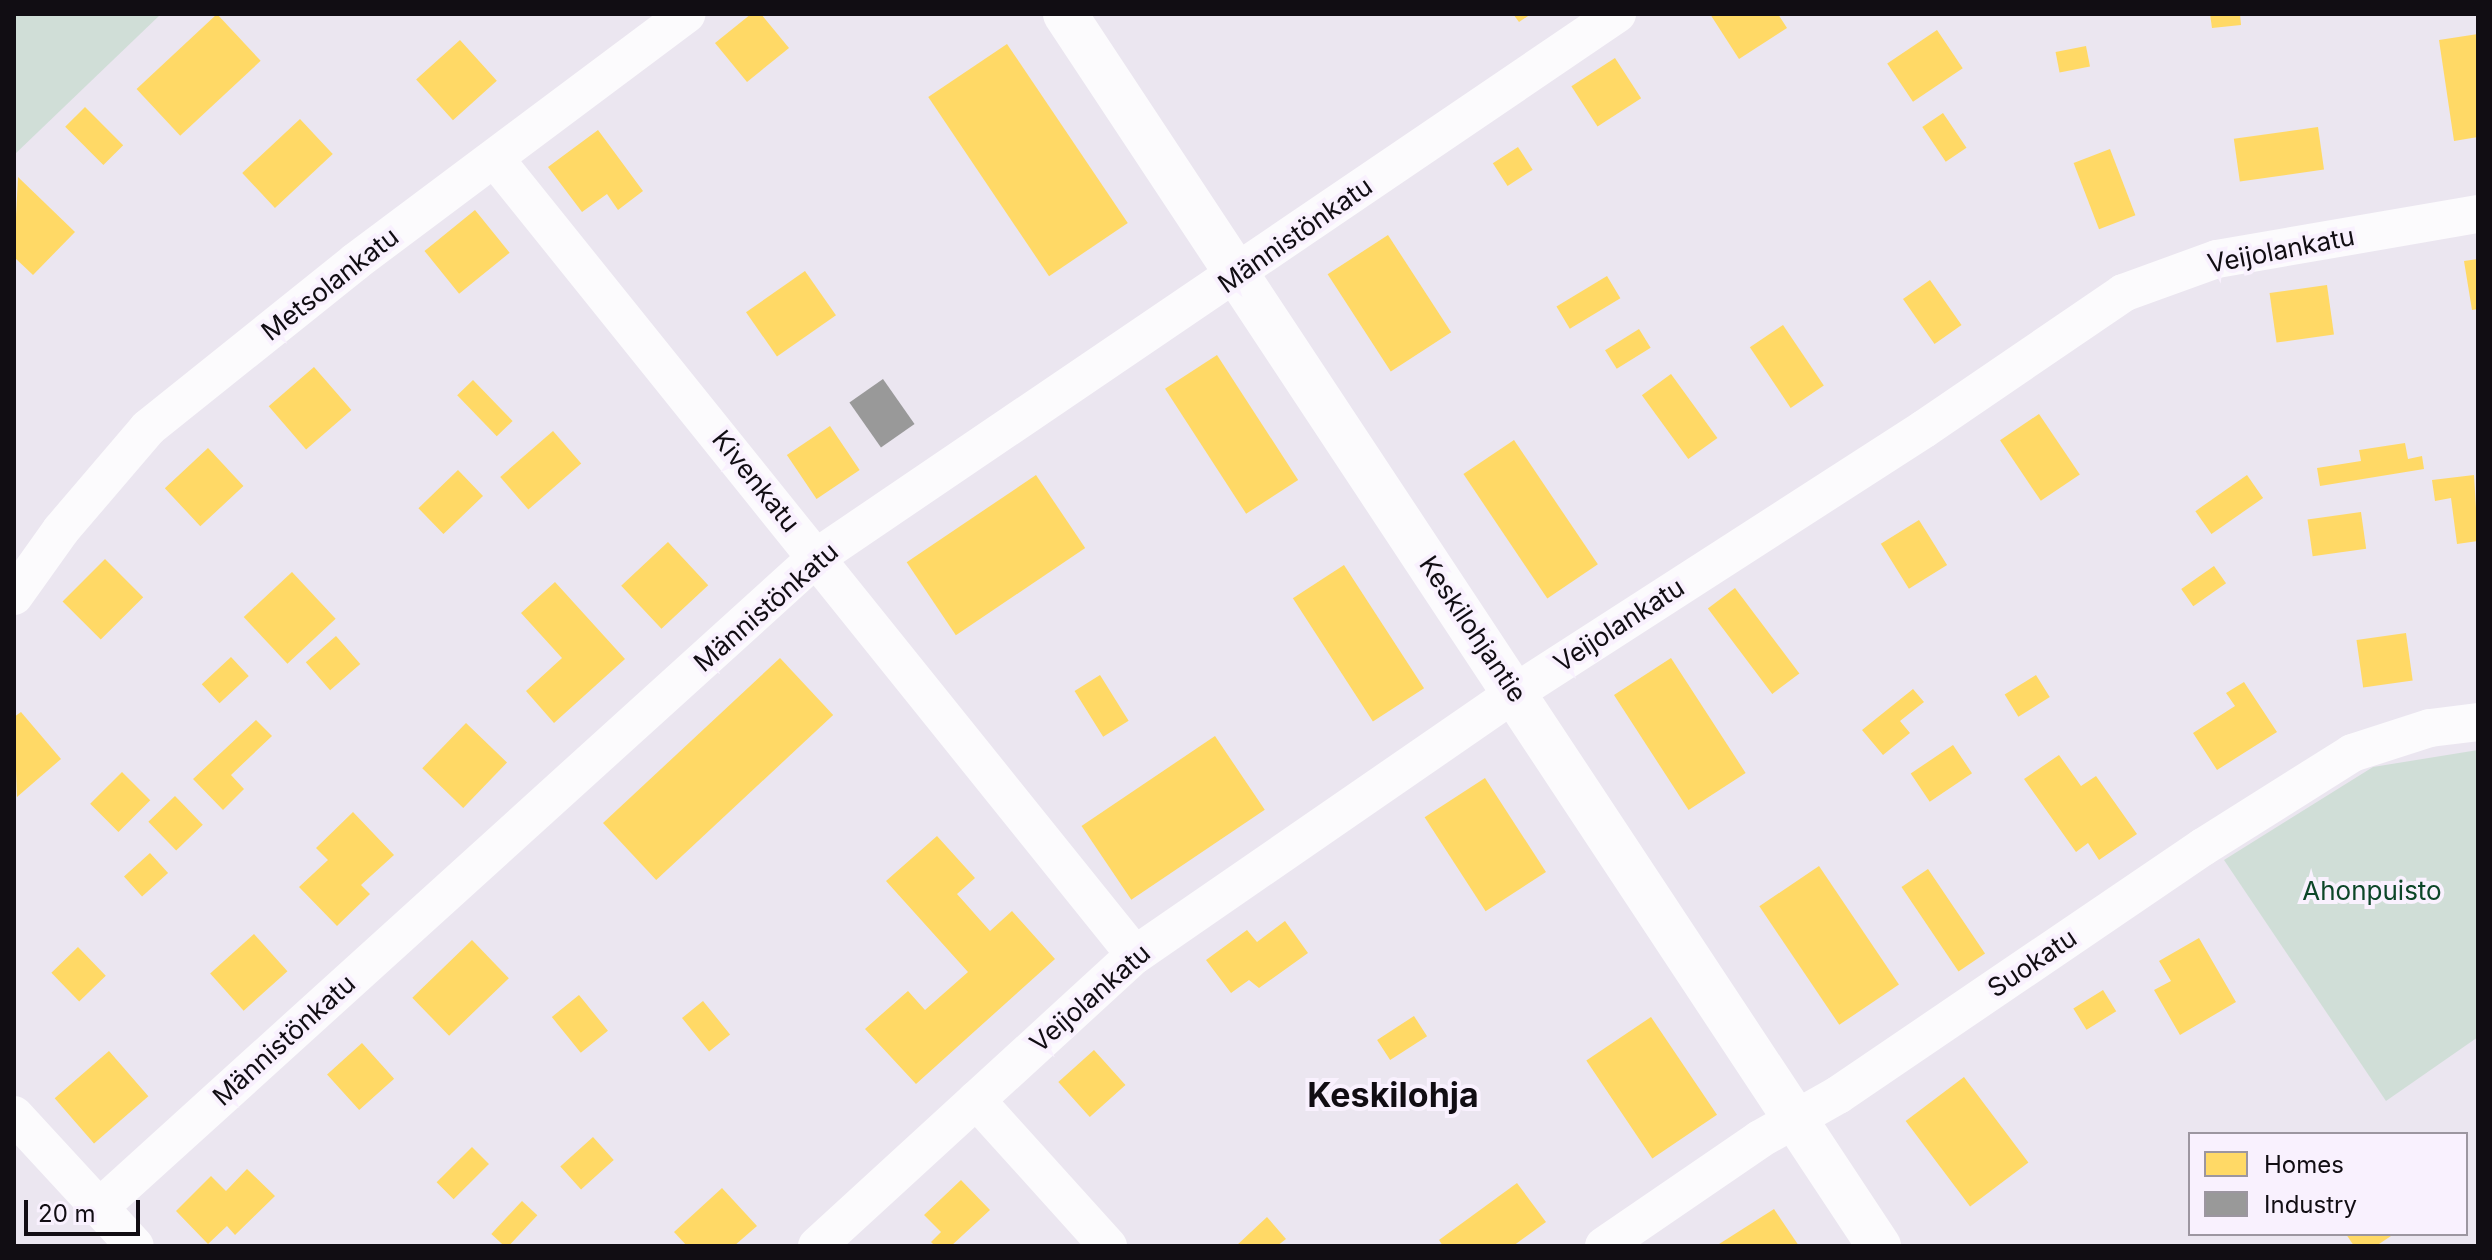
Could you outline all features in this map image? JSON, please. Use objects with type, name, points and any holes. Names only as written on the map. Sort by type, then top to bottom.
[{"type":"street","name":"Metsolankatu","points":[[14,596],[61,530],[148,428],[687,14]]},
{"type":"street","name":"Keskilohjantie","points":[[1065,14],[1235,278],[1516,692],[1792,1121],[1879,1246]]},
{"type":"street","name":"Männistönkatu","points":[[101,1206],[817,557],[1235,278],[1617,14]]},
{"type":"street","name":"Kivenkatu","points":[[495,159],[1135,955]]},
{"type":"street","name":"Veijolankatu","points":[[817,1246],[1135,955],[1516,692],[1924,429],[2123,293],[2217,259],[2478,214]]},
{"type":"street","name":"Suokatu","points":[[1604,1246],[2352,753],[2430,728],[2478,722]]},
{"type":"street","points":[[976,1100],[1108,1246]]},
{"type":"street","points":[[14,1115],[135,1246]]},
{"type":"green space","points":[[14,14],[161,14],[14,155]]},
{"type":"green space","name":"Ahonpuisto","points":[[2478,750],[2478,1037],[2386,1101],[2224,860],[2373,767]]},
{"type":"building: Homes","points":[[217,14],[261,61],[180,136],[137,89]]},
{"type":"building: Homes","points":[[751,14],[761,14],[789,48],[747,82],[715,43]]},
{"type":"building: Homes","points":[[1513,14],[1531,14],[1519,22]]},
{"type":"building: Homes","points":[[1710,14],[1778,14],[1787,28],[1739,59]]},
{"type":"building: Homes","points":[[2210,14],[2240,14],[2241,25],[2212,28]]},
{"type":"building: Homes","points":[[1937,30],[1963,68],[1913,102],[1887,64]]},
{"type":"building: Homes","points":[[2478,34],[2478,137],[2454,141],[2439,40]]},
{"type":"building: Homes","points":[[460,40],[497,81],[453,120],[416,79]]},
{"type":"building: Homes","points":[[1007,44],[1128,223],[1049,276],[928,97]]},
{"type":"building: Homes","points":[[2086,46],[2090,67],[2060,73],[2056,52]]},
{"type":"building: Homes","points":[[1615,58],[1641,98],[1598,127],[1571,86]]},
{"type":"building: Homes","points":[[85,107],[123,145],[103,165],[65,127]]},
{"type":"building: Homes","points":[[1943,113],[1966,148],[1946,162],[1922,127]]},
{"type":"building: Homes","points":[[300,119],[333,154],[275,208],[242,173]]},
{"type":"building: Homes","points":[[2318,127],[2324,170],[2240,181],[2234,139]]},
{"type":"building: Homes","points":[[598,130],[643,191],[618,210],[607,194],[582,212],[548,167]]},
{"type":"building: Homes","points":[[1518,147],[1533,170],[1508,186],[1493,163]]},
{"type":"building: Homes","points":[[2110,149],[2135,215],[2099,229],[2074,163]]},
{"type":"building: Homes","points":[[18,177],[75,232],[33,275],[14,257]]},
{"type":"building: Homes","points":[[475,210],[510,253],[459,294],[424,251]]},
{"type":"building: Homes","points":[[1388,235],[1451,332],[1391,371],[1328,274]]},
{"type":"building: Homes","points":[[2478,259],[2478,309],[2472,310],[2464,261]]},
{"type":"building: Homes","points":[[805,271],[836,315],[777,357],[746,312]]},
{"type":"building: Homes","points":[[1607,276],[1620,298],[1570,329],[1556,306]]},
{"type":"building: Homes","points":[[1930,280],[1962,325],[1935,344],[1903,299]]},
{"type":"building: Homes","points":[[2327,285],[2334,335],[2277,343],[2270,293]]},
{"type":"building: Homes","points":[[1783,325],[1824,386],[1791,408],[1750,347]]},
{"type":"building: Homes","points":[[1639,329],[1651,348],[1617,369],[1605,350]]},
{"type":"building: Homes","points":[[1217,355],[1298,480],[1246,514],[1165,389]]},
{"type":"building: Homes","points":[[314,367],[351,410],[306,449],[269,406]]},
{"type":"building: Homes","points":[[1671,374],[1717,438],[1688,459],[1642,395]]},
{"type":"building: Homes","points":[[473,380],[513,421],[497,436],[457,395]]},
{"type":"building: Homes","points":[[2039,414],[2080,475],[2041,501],[2000,440]]},
{"type":"building: Homes","points":[[830,426],[860,470],[817,499],[787,455]]},
{"type":"building: Homes","points":[[553,431],[581,463],[528,509],[500,477]]},
{"type":"building: Homes","points":[[1514,440],[1598,564],[1547,598],[1463,474]]},
{"type":"building: Homes","points":[[2405,443],[2408,459],[2422,456],[2424,469],[2320,486],[2317,468],[2361,461],[2359,450]]},
{"type":"building: Homes","points":[[208,448],[243,486],[200,526],[165,488]]},
{"type":"building: Homes","points":[[458,470],[483,496],[443,534],[418,508]]},
{"type":"building: Homes","points":[[1036,475],[1085,548],[956,635],[907,562]]},
{"type":"building: Homes","points":[[2247,475],[2263,498],[2211,534],[2195,511]]},
{"type":"building: Homes","points":[[2474,475],[2478,541],[2457,544],[2451,498],[2435,501],[2432,480]]},
{"type":"building: Homes","points":[[2361,512],[2366,549],[2313,556],[2308,520]]},
{"type":"building: Homes","points":[[1919,520],[1947,565],[1909,589],[1881,544]]},
{"type":"building: Homes","points":[[668,542],[708,585],[661,629],[621,586]]},
{"type":"building: Homes","points":[[105,559],[143,597],[101,640],[63,601]]},
{"type":"building: Homes","points":[[1344,565],[1424,688],[1373,722],[1293,598]]},
{"type":"building: Homes","points":[[2214,566],[2226,583],[2193,606],[2181,589]]},
{"type":"building: Homes","points":[[292,572],[336,619],[287,664],[244,617]]},
{"type":"building: Homes","points":[[555,582],[625,659],[554,723],[526,691],[562,658],[521,613]]},
{"type":"building: Homes","points":[[1735,588],[1799,673],[1772,694],[1708,608]]},
{"type":"building: Homes","points":[[2406,633],[2413,681],[2363,687],[2356,640]]},
{"type":"building: Homes","points":[[336,636],[360,664],[330,690],[306,662]]},
{"type":"building: Homes","points":[[231,657],[249,676],[219,703],[202,684]]},
{"type":"building: Homes","points":[[780,658],[833,715],[656,880],[603,823]]},
{"type":"building: Homes","points":[[1671,658],[1746,773],[1689,810],[1614,695]]},
{"type":"building: Homes","points":[[1100,675],[1129,721],[1103,737],[1075,691]]},
{"type":"building: Homes","points":[[2036,675],[2050,697],[2018,717],[2005,695]]},
{"type":"building: Homes","points":[[2244,682],[2277,732],[2217,770],[2193,733],[2235,706],[2226,693]]},
{"type":"building: Homes","points":[[1913,689],[1924,702],[1900,721],[1910,733],[1883,755],[1862,730]]},
{"type":"building: Homes","points":[[21,712],[61,759],[17,797],[14,717]]},
{"type":"building: Homes","points":[[256,720],[272,736],[231,775],[244,789],[223,810],[193,779]]},
{"type":"building: Homes","points":[[466,723],[507,763],[463,808],[422,768]]},
{"type":"building: Homes","points":[[1215,736],[1265,810],[1131,900],[1082,826]]},
{"type":"building: Homes","points":[[1953,745],[1972,773],[1930,802],[1911,774]]},
{"type":"building: Homes","points":[[2059,755],[2081,786],[2096,776],[2137,834],[2099,860],[2088,843],[2076,852],[2024,779]]},
{"type":"building: Homes","points":[[122,772],[150,800],[118,832],[90,804]]},
{"type":"building: Homes","points":[[1485,778],[1546,872],[1486,911],[1425,817]]},
{"type":"building: Homes","points":[[175,796],[203,825],[176,850],[148,822]]},
{"type":"building: Homes","points":[[353,812],[394,855],[361,885],[370,894],[337,926],[299,887],[328,860],[316,848]]},
{"type":"building: Homes","points":[[937,836],[975,878],[957,894],[990,931],[1012,911],[1055,959],[916,1084],[865,1029],[908,991],[925,1010],[968,972],[886,881]]},
{"type":"building: Homes","points":[[150,853],[168,873],[142,896],[124,876]]},
{"type":"building: Homes","points":[[1819,866],[1899,985],[1839,1025],[1759,906]]},
{"type":"building: Homes","points":[[1928,869],[1985,954],[1959,971],[1901,887]]},
{"type":"building: Homes","points":[[1285,921],[1308,953],[1259,988],[1249,980],[1231,993],[1206,960],[1247,930],[1257,942]]},
{"type":"building: Homes","points":[[254,934],[287,971],[244,1011],[210,973]]},
{"type":"building: Homes","points":[[2199,938],[2236,1002],[2180,1035],[2154,990],[2171,981],[2159,961]]},
{"type":"building: Homes","points":[[472,940],[509,978],[449,1036],[412,998]]},
{"type":"building: Homes","points":[[78,947],[106,976],[79,1001],[51,973]]},
{"type":"building: Homes","points":[[2103,990],[2116,1011],[2087,1030],[2073,1009]]},
{"type":"building: Homes","points":[[579,995],[608,1031],[581,1053],[552,1017]]},
{"type":"building: Homes","points":[[703,1001],[730,1034],[709,1051],[682,1018]]},
{"type":"building: Homes","points":[[1414,1016],[1427,1036],[1390,1060],[1377,1040]]},
{"type":"building: Homes","points":[[1651,1017],[1717,1115],[1652,1158],[1586,1061]]},
{"type":"building: Homes","points":[[362,1043],[394,1079],[359,1110],[327,1074]]},
{"type":"building: Homes","points":[[1094,1050],[1125,1085],[1090,1117],[1058,1082]]},
{"type":"building: Homes","points":[[109,1051],[148,1096],[94,1144],[55,1098]]},
{"type":"building: Homes","points":[[1964,1077],[2028,1162],[1970,1206],[1906,1121]]},
{"type":"building: Homes","points":[[593,1137],[614,1160],[581,1189],[560,1166]]},
{"type":"building: Homes","points":[[472,1147],[489,1164],[454,1199],[437,1182]]},
{"type":"building: Homes","points":[[247,1169],[275,1196],[235,1235],[227,1226],[208,1244],[176,1211],[211,1176],[226,1191]]},
{"type":"building: Homes","points":[[961,1180],[990,1210],[951,1246],[935,1246],[931,1242],[941,1232],[924,1215]]},
{"type":"building: Homes","points":[[1517,1183],[1546,1222],[1513,1246],[1443,1246],[1439,1240]]},
{"type":"building: Homes","points":[[722,1188],[757,1226],[734,1246],[687,1246],[674,1232]]},
{"type":"building: Homes","points":[[522,1201],[537,1215],[509,1246],[504,1246],[491,1234]]},
{"type":"building: Homes","points":[[1774,1209],[1799,1246],[1716,1246]]},
{"type":"building: Homes","points":[[1267,1217],[1286,1239],[1277,1246],[1236,1246]]},
{"type":"building: Homes","points":[[2347,1236],[2391,1236],[2376,1246],[2354,1246]]},
{"type":"building: Industry","points":[[883,379],[915,424],[881,448],[849,403]]},
{"type":"district","name":"Keskilohja","points":[[1393,1095]]}]
